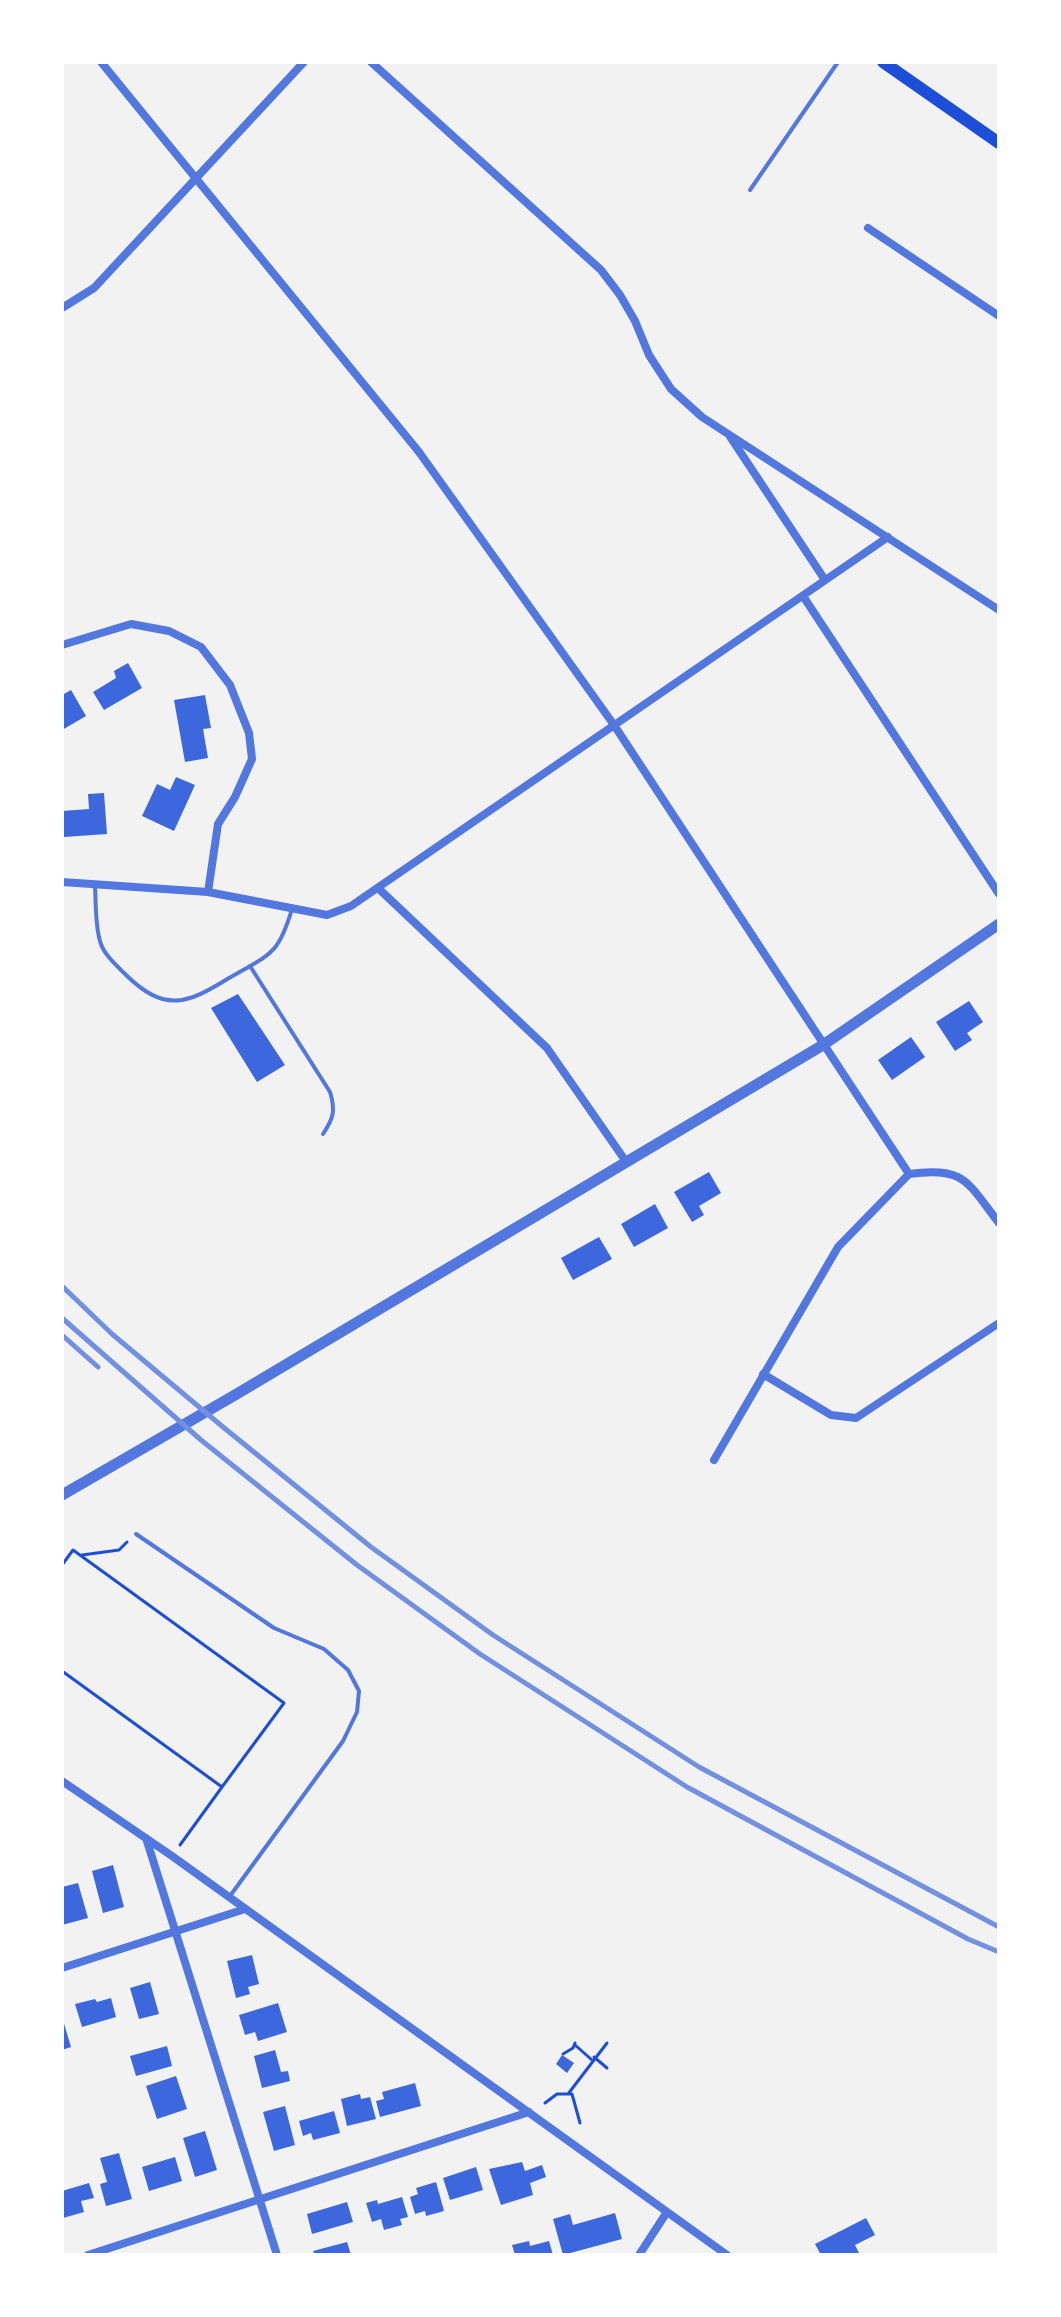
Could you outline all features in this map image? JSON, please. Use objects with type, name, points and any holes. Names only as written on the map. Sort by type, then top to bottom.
[{"type":"main road","points":[[883,62],[999,143]]},
{"type":"street","points":[[101,62],[419,452],[614,725],[909,1174]]},
{"type":"street","points":[[62,308],[94,288],[304,62]]},
{"type":"street","points":[[371,62],[601,270],[620,295],[649,355],[671,389],[702,417],[999,610]]},
{"type":"street","points":[[868,228],[999,316]]},
{"type":"street","points":[[726,431],[825,580]]},
{"type":"street","points":[[62,882],[208,892],[327,915],[351,906],[888,537]]},
{"type":"street","points":[[803,596],[999,894]]},
{"type":"street","points":[[62,645],[131,624],[169,631],[201,647],[230,685],[249,733],[252,759],[235,797],[218,824],[208,892]]},
{"type":"street","points":[[378,888],[547,1048],[627,1163]]},
{"type":"street","points":[[62,1495],[823,1045],[999,924]]},
{"type":"street","points":[[714,1460],[838,1247],[909,1174],[938,1170],[957,1175],[971,1187],[999,1223]]},
{"type":"street","points":[[763,1374],[831,1415],[856,1418],[999,1323]]},
{"type":"street","points":[[62,1781],[172,1856],[727,2255]]},
{"type":"street","points":[[146,1838],[277,2255]]},
{"type":"street","points":[[62,1968],[245,1909]]},
{"type":"street","points":[[88,2255],[529,2112]]},
{"type":"street","points":[[639,2255],[667,2212]]},
{"type":"lane","points":[[750,190],[838,62]]},
{"type":"lane","points":[[95,883],[100,943],[120,968],[148,994],[160,1000],[179,1002],[204,992],[273,953],[284,935],[293,907]]},
{"type":"lane","points":[[250,966],[330,1092],[335,1108],[323,1134]]},
{"type":"lane","points":[[136,1534],[274,1628],[324,1649],[348,1670],[359,1691],[357,1712],[343,1741],[229,1898]]},
{"type":"path","points":[[81,1555],[119,1550],[136,1534]]},
{"type":"path","points":[[62,1565],[73,1550],[284,1703],[172,1856]]},
{"type":"path","points":[[62,1671],[222,1787]]},
{"type":"path","points":[[568,2094],[607,2043]]},
{"type":"path","points":[[563,2054],[575,2044],[607,2068]]},
{"type":"path","points":[[545,2103],[552,2096],[575,2096],[580,2123]]},
{"type":"building","points":[[128,663],[142,688],[104,710],[93,692],[116,678],[114,671]]},
{"type":"building","points":[[71,690],[86,716],[62,730],[62,695]]},
{"type":"building","points":[[205,695],[211,728],[203,729],[208,758],[185,762],[174,700]]},
{"type":"building","points":[[176,777],[195,785],[174,831],[142,816],[157,784],[170,790]]},
{"type":"building","points":[[104,793],[107,834],[64,837],[62,811],[89,809],[88,794]]},
{"type":"building","points":[[238,994],[285,1065],[257,1082],[211,1008]]},
{"type":"building","points":[[969,1001],[983,1022],[967,1033],[972,1040],[955,1051],[936,1022]]},
{"type":"building","points":[[911,1037],[925,1057],[892,1080],[878,1060]]},
{"type":"building","points":[[709,1172],[721,1193],[699,1206],[704,1215],[692,1222],[674,1192]]},
{"type":"building","points":[[655,1204],[668,1228],[634,1247],[621,1224]]},
{"type":"building","points":[[599,1237],[612,1259],[573,1280],[561,1258]]},
{"type":"building","points":[[113,1865],[124,1907],[103,1913],[92,1871]]},
{"type":"building","points":[[78,1883],[88,1918],[62,1925],[62,1887]]},
{"type":"building","points":[[252,1955],[259,1984],[248,1987],[250,1994],[236,1998],[227,1961]]},
{"type":"building","points":[[150,1982],[159,2014],[139,2019],[130,1988]]},
{"type":"building","points":[[111,1998],[116,2017],[82,2027],[75,2004]]},
{"type":"building","points":[[278,2003],[287,2032],[258,2041],[255,2032],[245,2035],[239,2015]]},
{"type":"building","points":[[62,2017],[71,2047],[62,2050]]},
{"type":"building","points":[[167,2046],[172,2066],[136,2076],[130,2056]]},
{"type":"building","points":[[275,2050],[281,2072],[288,2071],[290,2081],[262,2088],[254,2056]]},
{"type":"building","points":[[562,2055],[574,2063],[567,2073],[556,2064]]},
{"type":"building","points":[[176,2076],[187,2109],[157,2119],[146,2086]]},
{"type":"building","points":[[415,2083],[421,2106],[380,2117],[376,2101],[384,2099],[382,2092]]},
{"type":"building","points":[[360,2094],[361,2099],[370,2097],[376,2119],[347,2126],[341,2099]]},
{"type":"building","points":[[285,2106],[295,2145],[274,2151],[263,2112]]},
{"type":"building","points":[[334,2111],[340,2133],[313,2140],[311,2133],[303,2136],[299,2121]]},
{"type":"building","points":[[205,2131],[217,2170],[195,2177],[183,2138]]},
{"type":"building","points":[[119,2153],[132,2199],[106,2206],[100,2184],[107,2182],[100,2158]]},
{"type":"building","points":[[175,2157],[182,2181],[149,2191],[142,2167]]},
{"type":"building","points":[[522,2162],[525,2171],[542,2165],[546,2177],[530,2183],[533,2195],[501,2205],[489,2169]]},
{"type":"building","points":[[476,2167],[483,2190],[450,2200],[443,2178]]},
{"type":"building","points":[[436,2182],[444,2211],[426,2216],[425,2211],[415,2214],[410,2197],[418,2194],[416,2188]]},
{"type":"building","points":[[89,2183],[94,2198],[81,2201],[84,2212],[63,2218],[62,2191]]},
{"type":"building","points":[[402,2197],[408,2217],[400,2219],[402,2225],[384,2230],[381,2219],[372,2222],[366,2203],[377,2200],[378,2204]]},
{"type":"building","points":[[347,2202],[353,2222],[312,2234],[307,2214]]},
{"type":"building","points":[[615,2213],[622,2239],[563,2255],[553,2219],[570,2214],[573,2225]]},
{"type":"building","points":[[866,2218],[875,2235],[855,2245],[860,2255],[821,2255],[815,2244]]},
{"type":"building","points":[[529,2241],[530,2246],[549,2241],[553,2255],[515,2255],[512,2245]]},
{"type":"building","points":[[347,2242],[351,2255],[315,2255],[313,2251]]},
{"type":"railway","points":[[62,1286],[112,1334],[371,1547],[493,1635],[699,1767],[999,1927]]},
{"type":"railway","points":[[62,1318],[201,1440],[357,1565],[480,1654],[687,1787],[968,1939],[999,1952]]},
{"type":"railway","points":[[62,1335],[98,1367]]}]
